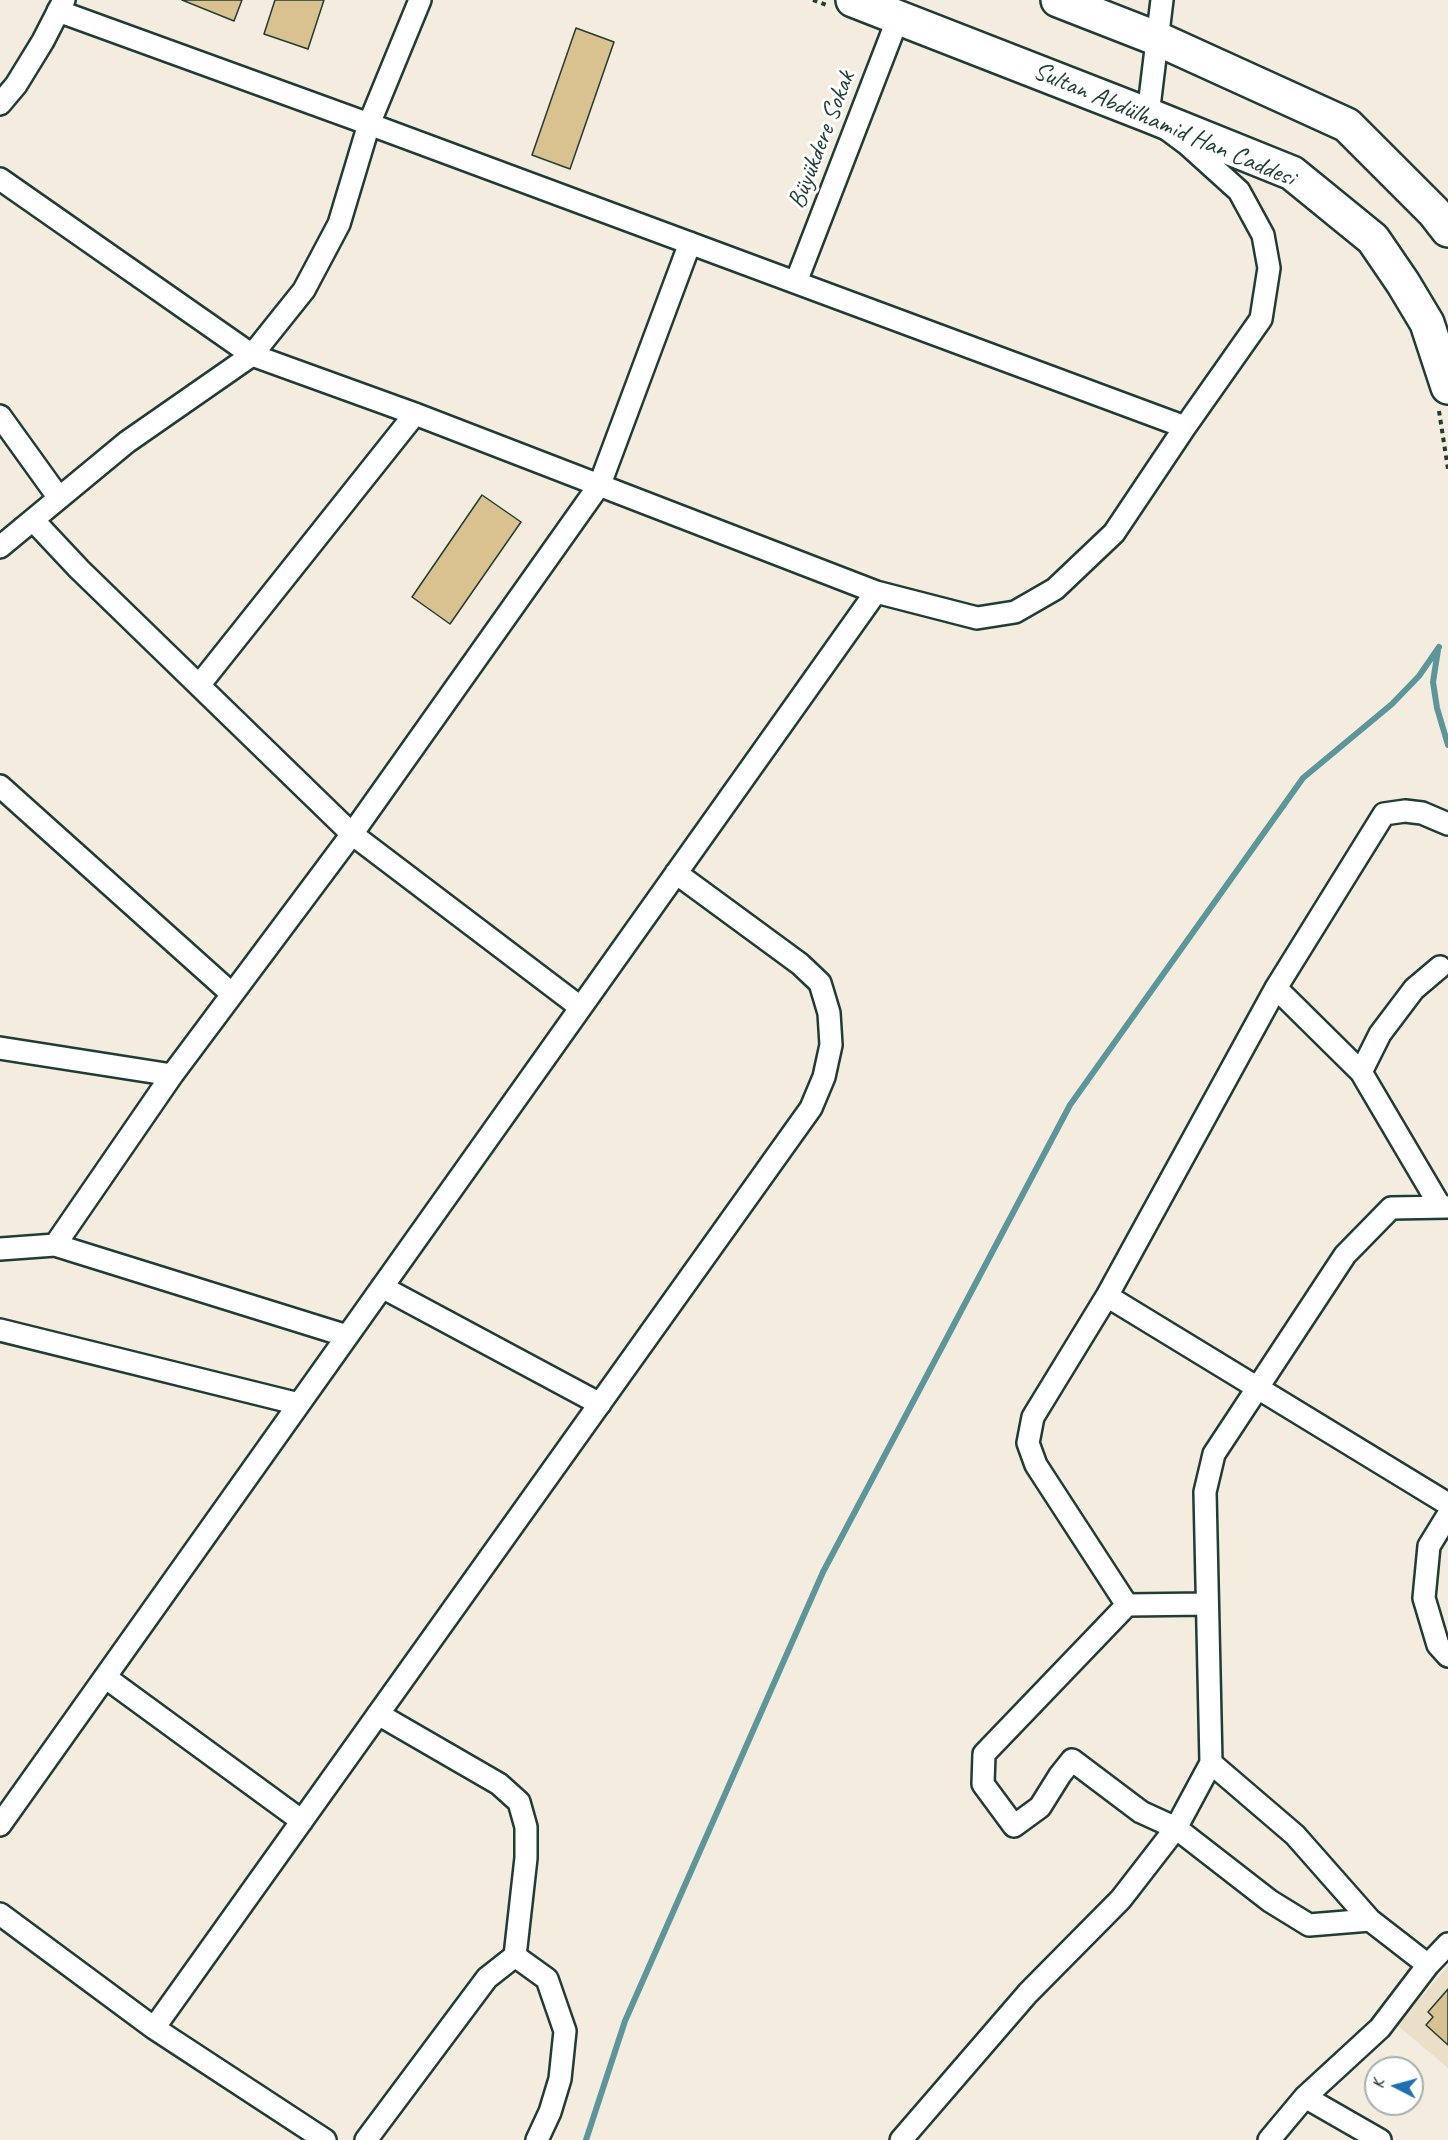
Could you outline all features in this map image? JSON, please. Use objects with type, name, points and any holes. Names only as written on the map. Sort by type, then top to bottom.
[{"type":"main road","points":[[1058,0],[1158,39],[1347,125],[1434,212],[1448,230]]},
{"type":"main road","name":"Sultan Abdülhamid Han Caddesi","points":[[845,5],[898,18],[1292,173],[1373,239],[1403,283],[1427,323],[1442,395]]},
{"type":"main road","points":[[1403,283],[1433,304],[1448,309]]},
{"type":"street","points":[[0,547],[127,442],[252,355],[304,290],[339,224],[369,124],[420,0]]},
{"type":"street","points":[[0,179],[252,355],[415,414],[876,591],[977,618],[1015,612],[1055,589],[1114,533],[1261,319],[1269,268],[1263,235],[1239,191],[1187,144],[1149,115],[1162,0]]},
{"type":"street","points":[[0,104],[22,76],[44,41],[61,5],[369,124],[1185,427]]},
{"type":"street","name":"Büyükdere Sokak","points":[[796,282],[898,18]]},
{"type":"street","points":[[55,1245],[172,1075],[352,834],[600,484],[690,243]]},
{"type":"street","points":[[200,684],[415,414]]},
{"type":"street","points":[[0,416],[59,498]]},
{"type":"street","points":[[33,520],[80,569],[352,834],[580,1007]]},
{"type":"street","points":[[0,1825],[876,591]]},
{"type":"street","points":[[0,786],[232,994]]},
{"type":"street","points":[[1127,1605],[1036,1465],[1028,1443],[1033,1417],[1107,1296],[1276,988],[1384,814],[1405,811],[1422,813],[1448,824]]},
{"type":"street","points":[[154,2028],[811,1108],[824,1077],[831,1045],[829,1013],[820,983],[800,964],[676,873]]},
{"type":"street","points":[[1361,1072],[1380,1034],[1414,990],[1440,967]]},
{"type":"street","points":[[1276,988],[1361,1072],[1444,1207]]},
{"type":"street","points":[[0,1048],[172,1075]]},
{"type":"street","points":[[901,2140],[1028,1994],[1121,1899],[1176,1828],[1211,1763],[1205,1492],[1214,1454],[1345,1255],[1391,1208],[1444,1207]]},
{"type":"street","points":[[0,1249],[55,1245],[347,1335]]},
{"type":"street","points":[[382,1287],[600,1404]]},
{"type":"street","points":[[1107,1296],[1448,1504]]},
{"type":"street","points":[[0,1330],[299,1404]]},
{"type":"street","points":[[1448,1515],[1429,1546],[1424,1598],[1438,1644],[1448,1656]]},
{"type":"street","points":[[1207,1604],[1127,1605],[984,1754],[983,1784],[1014,1826],[1040,1807],[1072,1760],[1141,1812],[1176,1828],[1270,1901],[1309,1925],[1370,1920]]},
{"type":"street","points":[[105,1677],[302,1821]]},
{"type":"street","points":[[366,2140],[487,1978],[515,1956],[526,1857],[526,1827],[519,1802],[500,1784],[378,1714]]},
{"type":"street","points":[[1211,1763],[1295,1835],[1370,1920],[1428,1965]]},
{"type":"street","points":[[0,1914],[154,2028],[325,2140]]},
{"type":"street","points":[[1269,2140],[1305,2097],[1380,2028],[1428,1965],[1448,1944]]},
{"type":"street","points":[[515,1956],[546,1979],[565,2031],[560,2079],[550,2112],[537,2140]]},
{"type":"street","points":[[1305,2097],[1380,2140]]},
{"type":"path","points":[[813,0],[845,5]]},
{"type":"path","points":[[1442,395],[1440,412],[1448,469]]},
{"type":"shaded area","points":[[1448,1966],[1448,2068],[1397,2025]]},
{"type":"building","points":[[182,0],[242,0],[234,21]]},
{"type":"building","points":[[275,0],[324,0],[308,49],[264,34]]},
{"type":"building","points":[[576,28],[614,42],[570,169],[532,155]]},
{"type":"building","points":[[482,495],[521,522],[450,624],[412,597]]},
{"type":"building","points":[[1448,1989],[1448,2045],[1426,2025],[1433,2017],[1428,2012]]},
{"type":"waterway","points":[[586,2140],[625,2021],[823,1572],[1070,1105],[1303,778],[1392,704],[1419,676],[1439,647]]},
{"type":"waterway","points":[[1438,650],[1433,682],[1437,708],[1448,745]]}]
